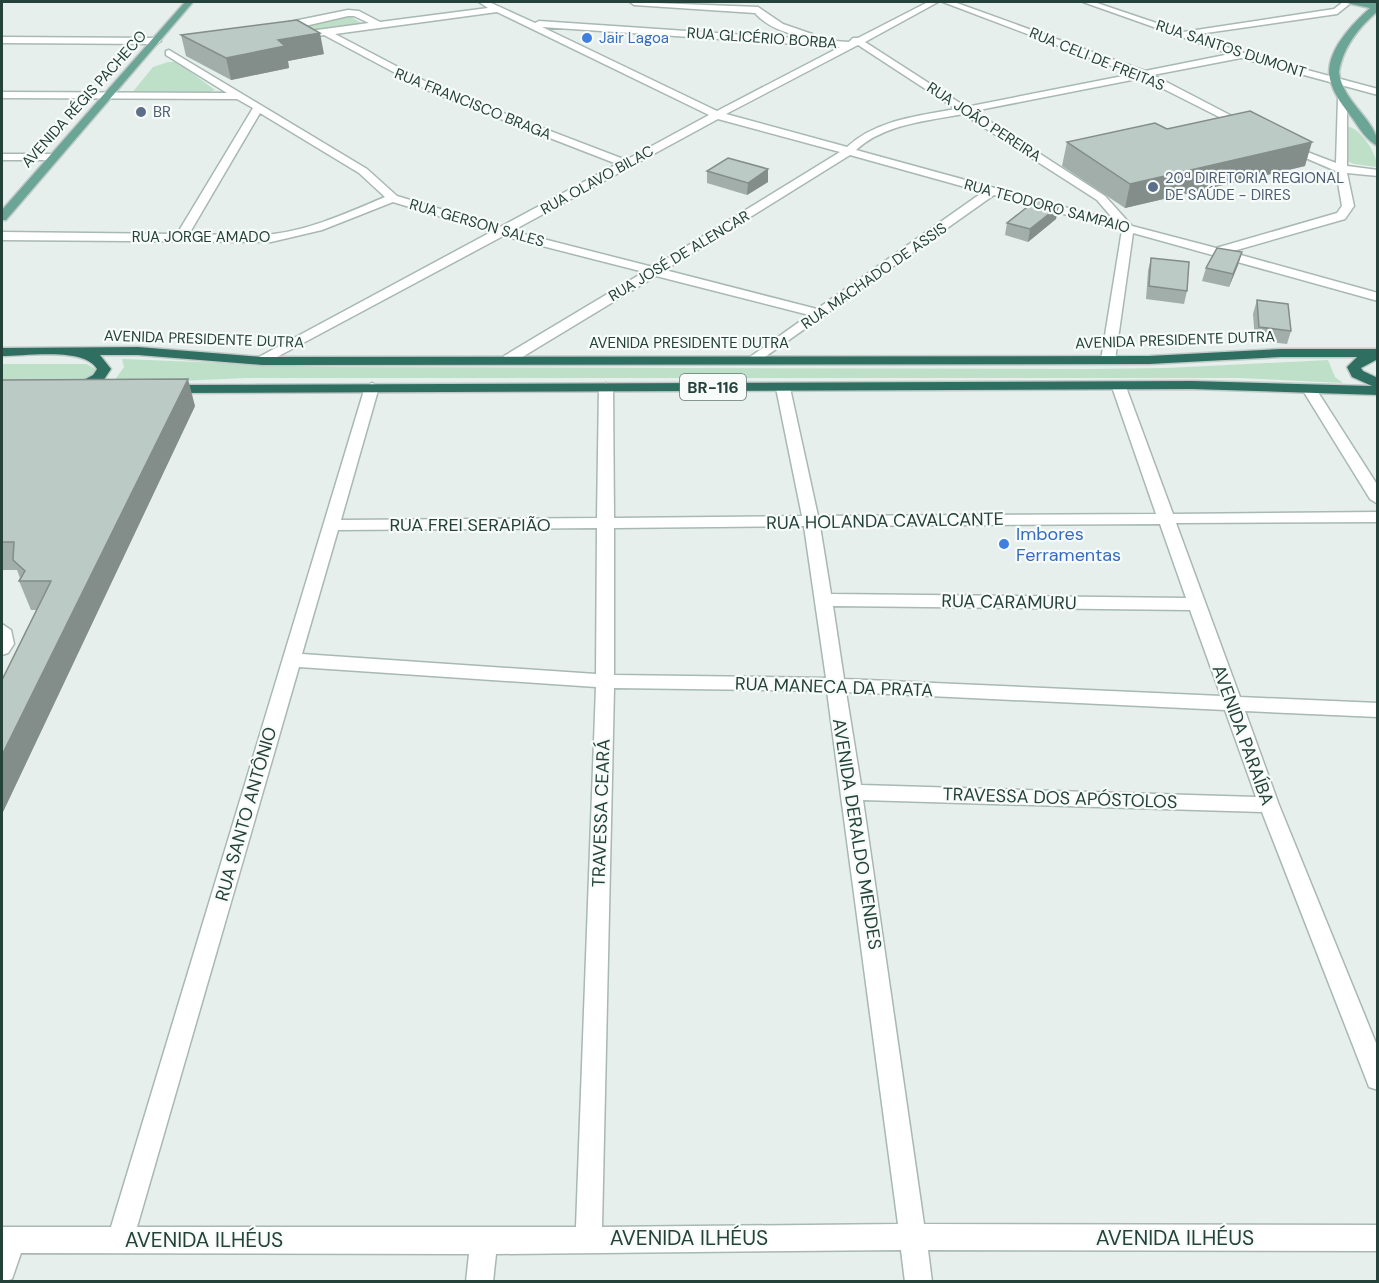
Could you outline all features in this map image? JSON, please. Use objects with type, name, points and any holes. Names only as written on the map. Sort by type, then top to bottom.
[{"type":"highway","points":[[73,351],[93,356],[103,364],[104,369],[98,378],[84,387],[61,392],[108,392]]},
{"type":"highway","name":"AVENIDA PRESIDENTE DUTRA","points":[[2,352],[138,351],[262,361],[1108,360],[1281,353],[1377,353]]},
{"type":"highway","points":[[1377,353],[1360,361],[1354,367],[1357,374],[1377,384]]},
{"type":"highway","name":"BR-116","points":[[156,390],[372,387],[1192,386],[1377,391]]},
{"type":"main road","name":"AVENIDA RÉGIS PACHECO","points":[[2,217],[189,2]]},
{"type":"main road","points":[[1347,2],[1377,7]]},
{"type":"main road","points":[[1377,7],[1362,18],[1348,37],[1334,70],[1343,98],[1377,143]]},
{"type":"street","name":"RUA TEODORO SAMPAIO","points":[[483,2],[717,115],[1377,297]]},
{"type":"street","points":[[634,2],[674,2],[758,10],[766,19],[791,32],[855,41]]},
{"type":"street","points":[[742,2],[759,4],[758,10]]},
{"type":"street","name":"RUA OLAVO BILAC","points":[[262,361],[855,41],[934,2]]},
{"type":"street","name":"RUA CELI DE FREITAS","points":[[947,2],[1142,73],[1267,138],[1341,169],[1377,173]]},
{"type":"street","name":"RUA SANTOS DUMONT","points":[[1087,2],[1241,55],[1377,92]]},
{"type":"street","points":[[1182,34],[1337,11],[1347,2]]},
{"type":"street","points":[[282,38],[499,9]]},
{"type":"street","points":[[292,36],[287,28],[291,24],[348,13],[356,14],[378,25]]},
{"type":"street","name":"RUA GLICÉRIO BORBA","points":[[532,24],[855,41]]},
{"type":"street","name":"RUA FRANCISCO BRAGA","points":[[325,32],[401,75],[507,120],[627,164]]},
{"type":"street","points":[[2,40],[156,41]]},
{"type":"street","name":"RUA JOÃO PEREIRA","points":[[855,41],[965,110],[1110,206],[1128,228]]},
{"type":"street","points":[[145,54],[184,51]]},
{"type":"street","name":"RUA GERSON SALES","points":[[169,53],[363,171],[393,198],[435,213],[503,232],[820,314]]},
{"type":"street","name":"RUA JOSÉ DE ALENCAR","points":[[509,359],[849,151],[864,137],[889,126],[1142,73],[1241,55]]},
{"type":"street","points":[[2,95],[238,96]]},
{"type":"street","points":[[1216,252],[1341,216],[1348,206],[1341,169],[1343,98]]},
{"type":"street","points":[[181,237],[258,108]]},
{"type":"street","points":[[2,157],[52,157]]},
{"type":"street","name":"RUA MACHADO DE ASSIS","points":[[755,360],[992,191]]},
{"type":"street","name":"RUA JORGE AMADO","points":[[2,236],[271,238],[297,234],[393,198]]},
{"type":"street","points":[[1086,217],[1097,214],[1110,206]]},
{"type":"street","points":[[1108,360],[1128,228]]},
{"type":"street","name":"RUA SANTO ANTÔNIO","points":[[120,1240],[372,387]]},
{"type":"street","name":"TRAVESSA CEARÁ","points":[[589,1239],[605,681],[608,524],[606,387]]},
{"type":"street","name":"AVENIDA DERALDO MENDES","points":[[783,387],[810,521],[823,600],[834,685],[852,792],[919,1281]]},
{"type":"street","name":"AVENIDA PARAÍBA","points":[[1119,387],[1231,704],[1377,1079]]},
{"type":"street","points":[[1309,389],[1377,499]]},
{"type":"street","name":"RUA HOLANDA CAVALCANTE","points":[[608,524],[1377,517]]},
{"type":"street","name":"RUA FREI SERAPIÃO","points":[[332,525],[608,524]]},
{"type":"street","name":"RUA CARAMURU","points":[[823,600],[1195,604]]},
{"type":"street","points":[[2,630],[4,644],[2,650]]},
{"type":"street","name":"RUA MANECA DA PRATA","points":[[292,660],[605,681],[834,685],[1377,710]]},
{"type":"street","name":"TRAVESSA DOS APÓSTOLOS","points":[[852,792],[1269,805]]},
{"type":"street","name":"AVENIDA ILHÉUS","points":[[7,1240],[1377,1238]]},
{"type":"street","points":[[2,1269],[7,1240]]},
{"type":"street","points":[[479,1281],[484,1241]]},
{"type":"green space","points":[[350,16],[361,23],[301,34],[294,26]]},
{"type":"green space","points":[[168,62],[177,62],[215,90],[208,93],[131,94],[153,67]]},
{"type":"green space","points":[[1345,128],[1355,129],[1368,144],[1377,167],[1347,161]]},
{"type":"green space","points":[[122,359],[323,367],[1090,369],[1167,368],[1328,360],[1335,377],[1343,383],[1239,378],[247,378],[112,384],[124,367]]},
{"type":"green space","points":[[2,364],[87,364],[95,369],[90,380],[2,388]]},
{"type":"building","points":[[297,20],[320,33],[278,40],[285,46],[226,58],[181,35]]},
{"type":"building","points":[[1250,111],[1312,142],[1130,184],[1067,142],[1155,123],[1167,129]]},
{"type":"building","points":[[728,158],[768,169],[748,183],[707,171]]},
{"type":"building","points":[[1036,200],[1059,206],[1030,229],[1007,223]]},
{"type":"building","points":[[1217,248],[1242,252],[1233,274],[1206,268]]},
{"type":"building","points":[[1151,258],[1189,262],[1187,291],[1149,286]]},
{"type":"building","points":[[1257,300],[1288,304],[1291,331],[1259,327]]},
{"type":"building","points":[[188,379],[2,755],[2,680],[51,581],[19,581],[25,571],[13,560],[14,542],[2,542],[2,380]]},
{"type":"place","name":"Jair Lagoa","points":[[587,38]]},
{"type":"place","name":"BR","points":[[141,112]]},
{"type":"place","name":"20ª DIRETORIA REGIONAL DE SAÚDE - DIRES","points":[[1153,187]]},
{"type":"place","name":"Imbores Ferramentas","points":[[1004,544]]}]
